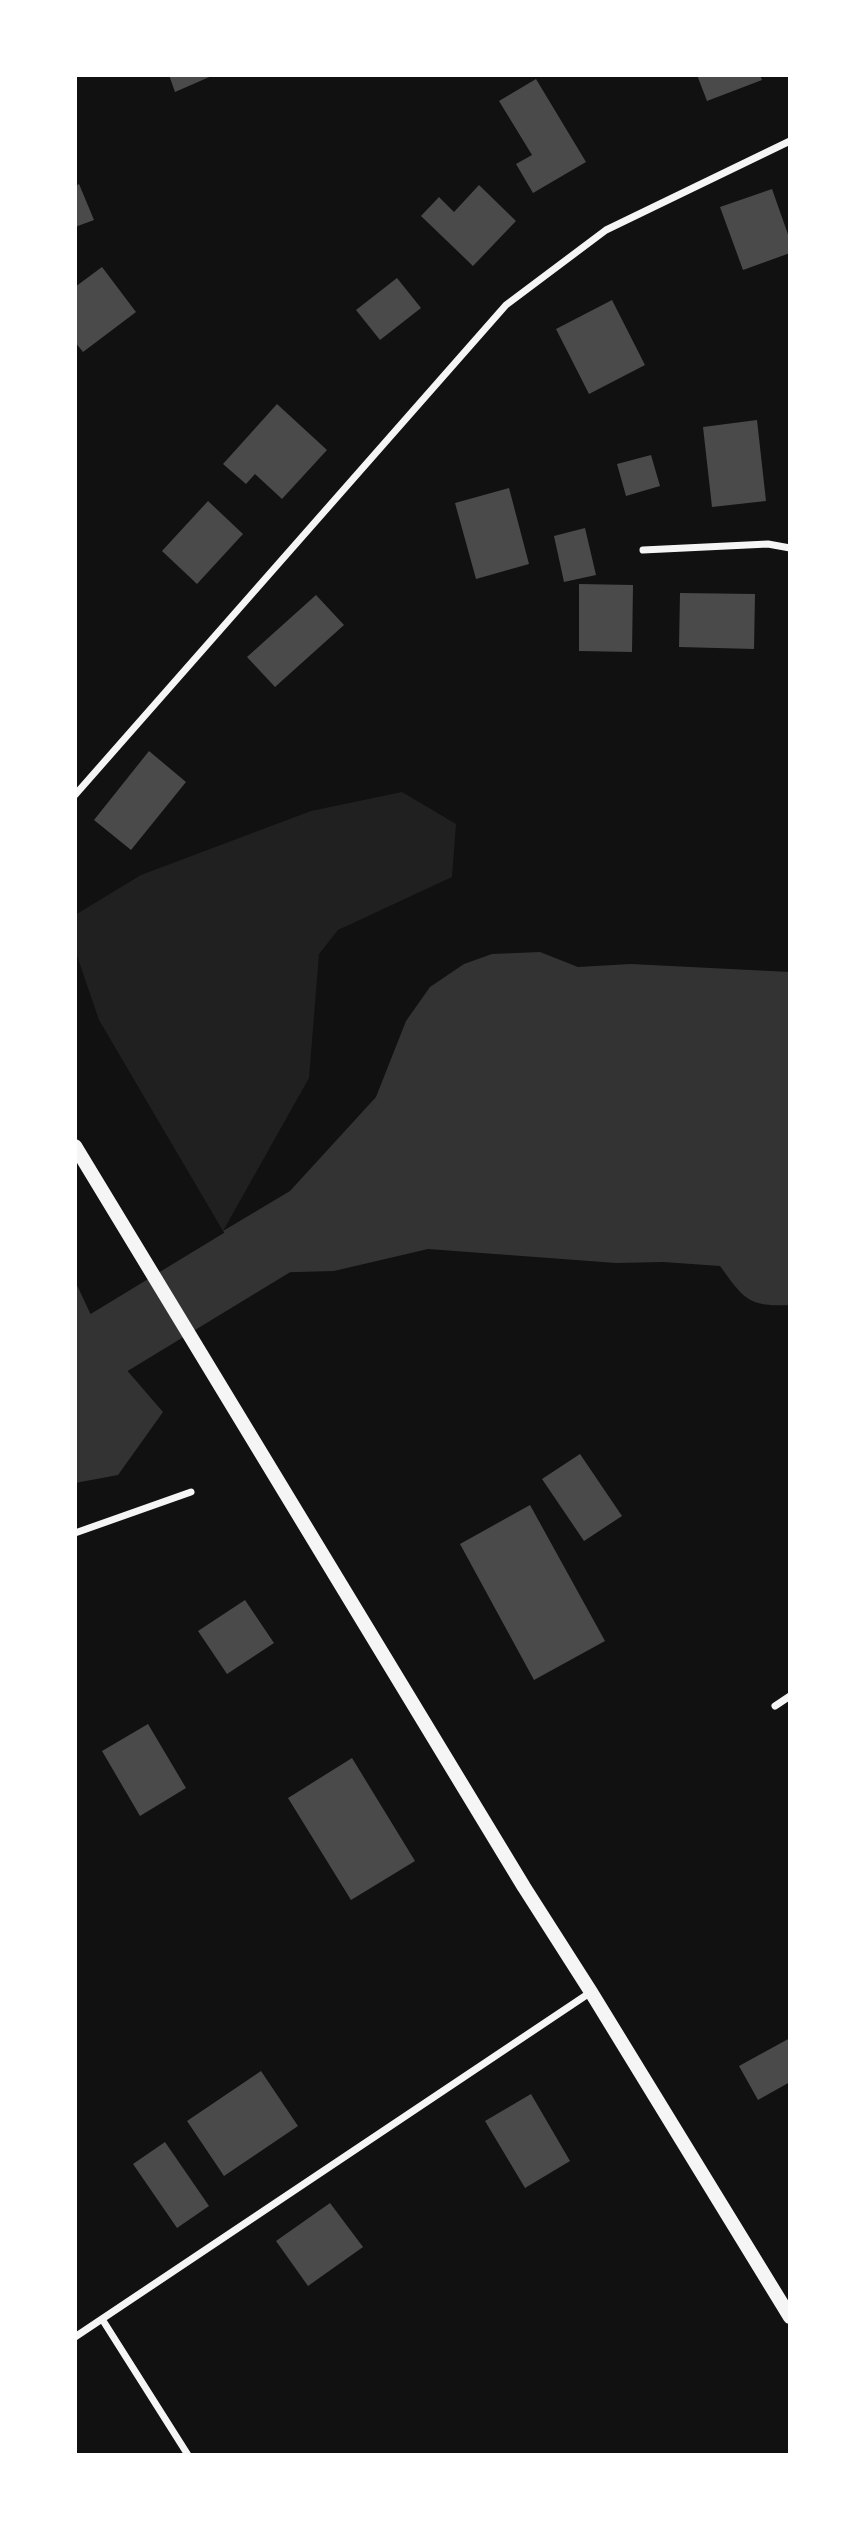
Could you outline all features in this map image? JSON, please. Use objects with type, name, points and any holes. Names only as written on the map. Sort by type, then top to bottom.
[{"type":"main road","points":[[75,1146],[524,1887],[790,2317]]},
{"type":"street","points":[[75,794],[506,306],[606,230],[790,141]]},
{"type":"street","points":[[643,550],[768,544],[790,548]]},
{"type":"street","points":[[75,1533],[191,1492]]},
{"type":"street","points":[[775,1706],[790,1696]]},
{"type":"street","points":[[75,2337],[591,1992]]},
{"type":"street","points":[[103,2319],[188,2455]]},
{"type":"shaded area","points":[[402,792],[456,824],[452,877],[338,930],[319,954],[309,1078],[223,1231],[99,1020],[75,950],[75,915],[141,875],[311,811]]},
{"type":"shaded area","points":[[540,952],[578,967],[631,964],[790,972],[790,1305],[765,1304],[748,1299],[720,1266],[663,1262],[616,1263],[428,1249],[334,1271],[260,1273],[223,1231],[290,1191],[376,1097],[406,1021],[430,987],[464,964],[492,954]]},
{"type":"shaded area","points":[[75,1281],[105,1345],[163,1412],[118,1475],[75,1483]]},
{"type":"building","points":[[169,75],[214,75],[175,92]]},
{"type":"building","points":[[697,75],[760,75],[762,80],[707,101]]},
{"type":"building","points":[[536,79],[586,162],[533,193],[516,164],[532,155],[499,101]]},
{"type":"building","points":[[79,184],[94,220],[75,227],[75,186]]},
{"type":"building","points":[[479,185],[516,221],[473,266],[421,216],[439,197],[454,212]]},
{"type":"building","points":[[772,189],[790,240],[790,253],[743,270],[720,207]]},
{"type":"building","points":[[102,267],[136,312],[83,352],[75,342],[75,287]]},
{"type":"building","points":[[397,278],[421,308],[380,340],[356,310]]},
{"type":"building","points":[[612,300],[645,365],[589,394],[556,329]]},
{"type":"building","points":[[277,404],[327,450],[282,499],[255,474],[246,484],[223,464]]},
{"type":"building","points":[[757,420],[766,501],[712,507],[703,427]]},
{"type":"building","points":[[651,455],[660,486],[626,496],[617,464]]},
{"type":"building","points":[[509,488],[529,564],[476,579],[455,503]]},
{"type":"building","points":[[208,501],[243,534],[197,584],[162,551]]},
{"type":"building","points":[[585,528],[596,575],[564,582],[554,536]]},
{"type":"building","points":[[579,584],[633,585],[632,652],[579,651]]},
{"type":"building","points":[[680,593],[755,594],[754,649],[679,647]]},
{"type":"building","points":[[316,595],[344,625],[275,687],[247,657]]},
{"type":"building","points":[[149,751],[186,782],[131,850],[94,820]]},
{"type":"building","points":[[580,1454],[622,1516],[584,1541],[542,1479]]},
{"type":"building","points":[[530,1505],[605,1641],[534,1680],[460,1544]]},
{"type":"building","points":[[245,1600],[274,1643],[227,1674],[198,1631]]},
{"type":"building","points":[[148,1724],[186,1788],[140,1816],[102,1751]]},
{"type":"building","points":[[352,1758],[415,1861],[351,1900],[288,1798]]},
{"type":"building","points":[[790,2038],[790,2082],[758,2100],[739,2066]]},
{"type":"building","points":[[261,2071],[298,2126],[224,2176],[187,2121]]},
{"type":"building","points":[[531,2094],[570,2161],[525,2188],[485,2121]]},
{"type":"building","points":[[165,2142],[209,2206],[177,2228],[133,2164]]},
{"type":"building","points":[[330,2203],[363,2247],[308,2286],[276,2241]]},
{"type":"waterway","points":[[75,1356],[105,1345],[327,1210]]}]
